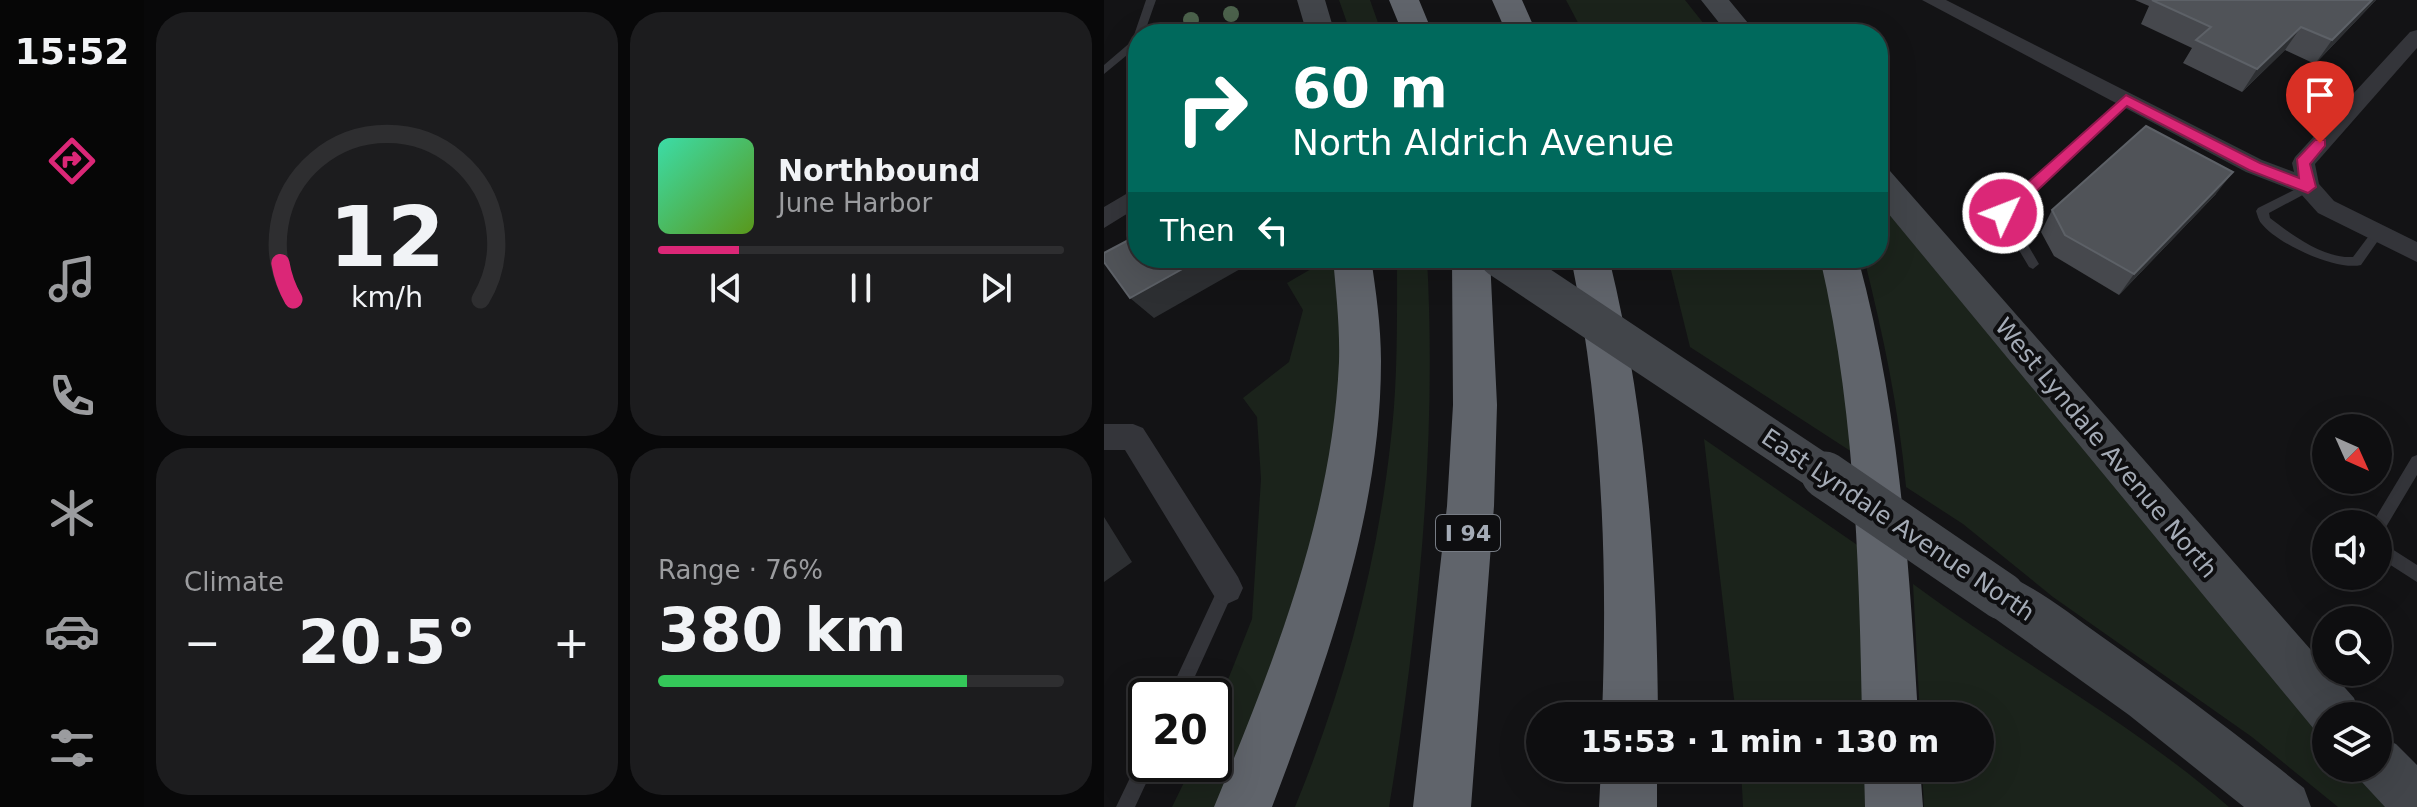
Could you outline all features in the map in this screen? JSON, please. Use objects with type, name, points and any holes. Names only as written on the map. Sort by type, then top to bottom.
[{"type":"highway","points":[[1404,0],[1414,24]]},
{"type":"highway","points":[[1507,0],[1518,24]]},
{"type":"highway","points":[[1243,807],[1309,634],[1345,496],[1360,363],[1359,313],[1353,268]]},
{"type":"highway","name":"I 94","points":[[1442,807],[1460,640],[1472,480],[1475,403],[1471,268]]},
{"type":"highway","points":[[1592,268],[1615,388],[1628,507],[1630,702]]},
{"type":"highway","points":[[1841,268],[1868,409],[1884,580],[1889,702]]},
{"type":"highway","points":[[1628,807],[1629,782]]},
{"type":"highway","points":[[1893,782],[1894,807]]},
{"type":"main road","points":[[1311,0],[1318,24]]},
{"type":"main road","points":[[1715,0],[1735,24]]},
{"type":"main road","name":"West Lyndale Avenue North","points":[[1888,191],[2324,702]]},
{"type":"main road","name":"East Lyndale Avenue North","points":[[1514,268],[1777,442],[2089,655],[2196,734],[2285,807]]},
{"type":"main road","points":[[2392,776],[2417,802]]},
{"type":"street","points":[[1931,0],[2254,166],[2308,187],[2326,207],[2417,253]]},
{"type":"street","points":[[2308,187],[2303,163],[2417,36]]},
{"type":"street","points":[[1105,216],[1128,201]]},
{"type":"street","points":[[1104,437],[1133,437],[1227,588]]},
{"type":"lane","points":[[1142,24],[1151,0]]},
{"type":"lane","points":[[1104,71],[1128,49]]},
{"type":"lane","points":[[2033,264],[2003,213],[2126,99]]},
{"type":"lane","points":[[2308,187],[2262,211],[2265,220],[2334,261],[2347,264],[2357,262],[2378,232]]},
{"type":"lane","points":[[2388,510],[2417,462]]},
{"type":"lane","points":[[2392,557],[2417,574]]},
{"type":"lane","points":[[1185,678],[1227,588]]},
{"type":"lane","points":[[1125,807],[1137,782]]},
{"type":"shaded area","points":[[1339,0],[1370,0],[1378,24],[1347,24]]},
{"type":"shaded area","points":[[1566,0],[1685,0],[1704,24],[1579,24]]},
{"type":"shaded area","points":[[1888,211],[2312,719],[2312,782],[2369,782],[2391,807],[2338,807],[2252,737],[2053,597],[1963,524],[1906,487],[1890,372],[1866,268],[1888,268]]},
{"type":"shaded area","points":[[1313,268],[1336,268],[1342,344],[1340,418],[1323,510],[1224,807],[1172,807],[1184,782],[1232,782],[1232,678],[1229,678],[1252,619],[1261,479],[1257,417],[1243,398],[1289,362],[1303,310],[1287,283]]},
{"type":"shaded area","points":[[1397,268],[1427,268],[1430,396],[1423,534],[1409,671],[1389,807],[1295,807],[1328,720],[1366,585],[1390,447]]},
{"type":"shaded area","points":[[1670,268],[1826,268],[1855,454],[1690,347]]},
{"type":"shaded area","points":[[1704,439],[1863,549],[1869,702],[1734,702]]},
{"type":"shaded area","points":[[1913,584],[2153,747],[2229,807],[1924,807],[1923,782],[1994,782],[1994,702],[1919,702]]},
{"type":"shaded area","points":[[1742,782],[1872,782],[1873,807],[1743,807]]},
{"type":"building","points":[[2152,0],[2372,0],[2332,40],[2301,27],[2257,69],[2196,40],[2211,27]]},
{"type":"building","points":[[2146,126],[2233,172],[2134,274],[2065,235],[2052,210]]},
{"type":"building","points":[[1128,240],[1128,268],[1184,268],[1130,298],[1104,262],[1104,253]]},
{"type":"route","points":[[2003,213],[2126,99],[2254,166],[2308,187],[2303,163],[2320,143]]}]
